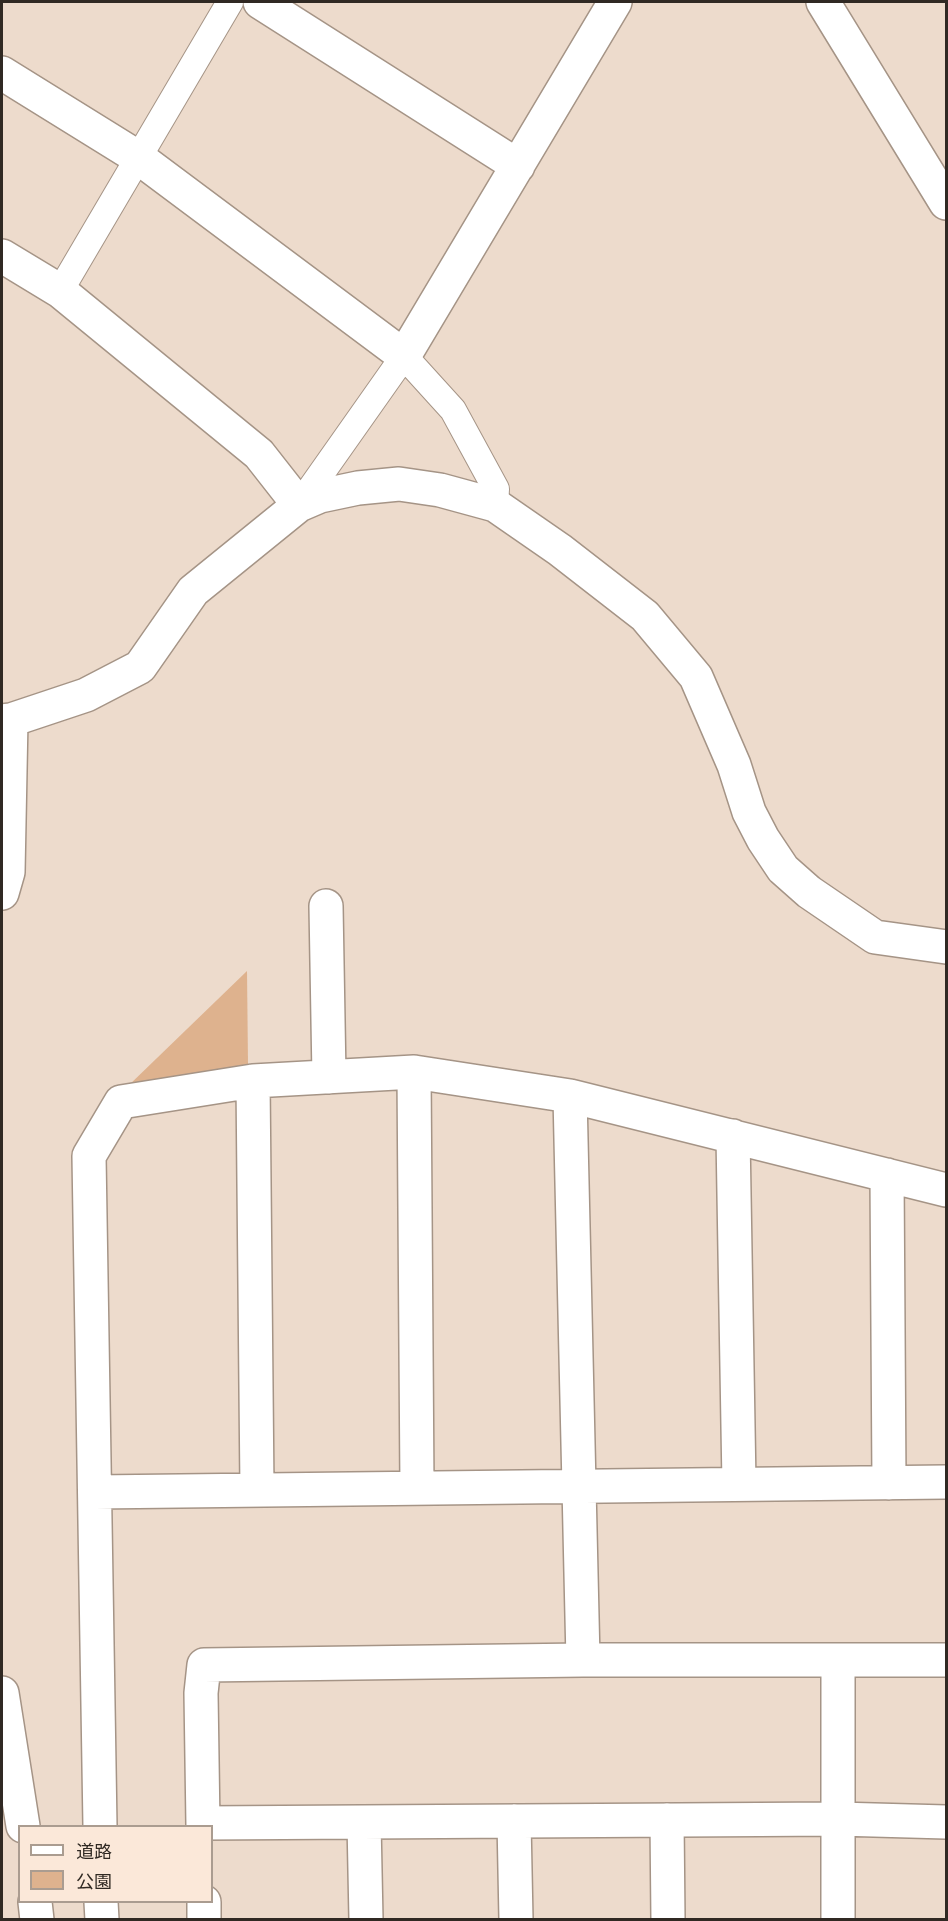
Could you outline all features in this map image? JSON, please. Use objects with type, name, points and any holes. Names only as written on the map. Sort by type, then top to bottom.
[{"type":"street","points":[[60,291],[230,2]]},
{"type":"street","points":[[260,2],[518,166]]},
{"type":"street","points":[[2,893],[8,873],[6,720],[86,695],[140,667],[193,591],[298,505],[404,356],[615,2]]},
{"type":"street","points":[[823,2],[946,203]]},
{"type":"street","points":[[2,73],[139,158],[404,356],[453,410],[496,489],[495,505]]},
{"type":"street","points":[[2,256],[60,291],[259,454],[298,505]]},
{"type":"street","points":[[298,505],[320,496],[358,488],[399,484],[440,490],[495,505],[560,550],[645,616],[696,677],[734,765],[749,812],[783,870],[809,892],[875,937],[946,947]]},
{"type":"street","points":[[326,906],[329,1077]]},
{"type":"street","points":[[414,1072],[417,1488]]},
{"type":"street","points":[[100,1825],[89,1156],[121,1102],[253,1081],[414,1072],[570,1096],[946,1190]]},
{"type":"street","points":[[253,1081],[257,1490]]},
{"type":"street","points":[[570,1096],[583,1660]]},
{"type":"street","points":[[733,1136],[740,1484]]},
{"type":"street","points":[[887,1175],[889,1482]]},
{"type":"street","points":[[95,1492],[946,1482]]},
{"type":"street","points":[[946,1660],[838,1662],[583,1660],[204,1665],[201,1693],[203,1825],[838,1819],[946,1822]]},
{"type":"street","points":[[838,1662],[838,1920]]},
{"type":"street","points":[[2,1693],[23,1825]]},
{"type":"street","points":[[667,1820],[668,1920]]},
{"type":"street","points":[[514,1821],[516,1920]]},
{"type":"street","points":[[364,1822],[366,1920]]},
{"type":"street","points":[[35,1903],[38,1920]]},
{"type":"street","points":[[101,1903],[102,1920]]},
{"type":"street","points":[[204,1903],[204,1920]]},
{"type":"green space","points":[[247,971],[248,1064],[127,1087]]}]
